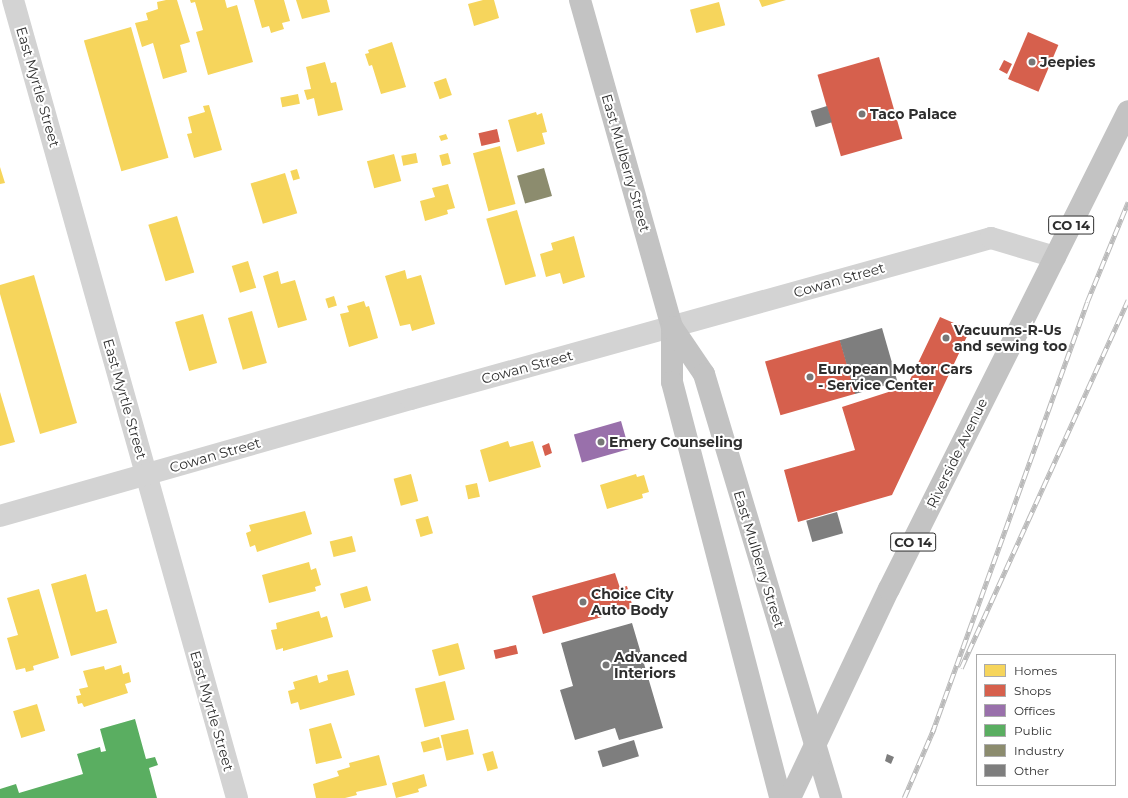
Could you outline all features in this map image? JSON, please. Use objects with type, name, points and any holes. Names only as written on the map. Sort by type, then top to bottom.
[{"type":"highway","name":"East Mulberry Street","points":[[580,0],[672,327],[672,382],[780,798]]},
{"type":"highway","name":"Riverside Avenue","points":[[790,798],[893,582],[1128,111]]},
{"type":"highway","name":"East Mulberry Street","points":[[672,327],[704,374],[831,798]]},
{"type":"street","name":"East Myrtle Street","points":[[13,0],[237,798]]},
{"type":"street","name":"Cowan Street","points":[[0,516],[991,238],[1055,257]]},
{"type":"building: Homes","points":[[177,0],[190,42],[180,45],[187,72],[163,79],[153,43],[142,47],[135,23],[148,20],[146,13],[158,9],[157,2]]},
{"type":"building: Homes","points":[[190,0],[225,0],[227,8],[237,5],[253,62],[208,75],[196,32],[203,30],[195,2],[191,3]]},
{"type":"building: Homes","points":[[254,0],[284,0],[290,21],[282,23],[284,29],[271,33],[269,26],[262,28]]},
{"type":"building: Homes","points":[[296,0],[327,0],[330,12],[302,19]]},
{"type":"building: Homes","points":[[483,0],[494,0],[499,18],[474,26],[468,4]]},
{"type":"building: Homes","points":[[759,0],[786,0],[762,7]]},
{"type":"building: Homes","points":[[719,2],[725,25],[696,33],[690,10]]},
{"type":"building: Homes","points":[[131,27],[168,158],[121,171],[84,41]]},
{"type":"building: Homes","points":[[392,42],[406,87],[381,94],[372,65],[369,66],[365,54],[369,53],[368,50]]},
{"type":"building: Homes","points":[[325,62],[331,83],[336,82],[343,110],[318,116],[314,98],[307,100],[304,90],[311,89],[306,67]]},
{"type":"building: Homes","points":[[446,78],[452,95],[440,99],[434,82]]},
{"type":"building: Homes","points":[[298,94],[300,104],[282,107],[280,97]]},
{"type":"building: Homes","points":[[209,105],[222,150],[194,158],[187,134],[192,133],[188,117],[205,112],[203,106]]},
{"type":"building: Homes","points":[[536,112],[537,115],[542,113],[547,132],[542,133],[545,144],[517,152],[508,120]]},
{"type":"building: Homes","points":[[446,134],[448,139],[441,141],[439,136]]},
{"type":"building: Homes","points":[[500,146],[516,204],[488,211],[473,153]]},
{"type":"building: Homes","points":[[416,153],[418,163],[403,166],[401,156]]},
{"type":"building: Homes","points":[[448,153],[451,164],[442,166],[439,155]]},
{"type":"building: Homes","points":[[394,154],[401,181],[374,188],[367,161]]},
{"type":"building: Homes","points":[[0,167],[5,183],[0,184]]},
{"type":"building: Homes","points":[[297,169],[300,179],[293,181],[290,171]]},
{"type":"building: Homes","points":[[285,173],[297,213],[263,224],[251,184]]},
{"type":"building: Homes","points":[[448,184],[455,208],[447,210],[448,214],[425,221],[420,201],[435,197],[432,188]]},
{"type":"building: Homes","points":[[517,210],[536,276],[505,285],[486,219]]},
{"type":"building: Homes","points":[[177,216],[194,272],[166,281],[148,225]]},
{"type":"building: Homes","points":[[574,236],[585,277],[563,284],[560,273],[546,277],[540,254],[553,250],[551,243]]},
{"type":"building: Homes","points":[[248,261],[256,288],[240,293],[232,266]]},
{"type":"building: Homes","points":[[405,270],[407,279],[421,275],[435,324],[412,331],[410,324],[400,326],[385,276]]},
{"type":"building: Homes","points":[[278,271],[281,284],[295,280],[307,320],[278,328],[263,276]]},
{"type":"building: Homes","points":[[34,275],[77,423],[40,434],[0,294],[0,285]]},
{"type":"building: Homes","points":[[334,296],[337,306],[328,308],[325,299]]},
{"type":"building: Homes","points":[[364,301],[366,307],[369,306],[378,338],[349,347],[340,314],[349,312],[347,306]]},
{"type":"building: Homes","points":[[252,311],[267,363],[243,370],[228,318]]},
{"type":"building: Homes","points":[[203,314],[217,363],[189,371],[175,322]]},
{"type":"building: Homes","points":[[0,392],[15,442],[0,446]]},
{"type":"building: Homes","points":[[508,441],[510,447],[533,441],[541,467],[489,482],[480,450]]},
{"type":"building: Homes","points":[[411,474],[418,501],[401,506],[394,479]]},
{"type":"building: Homes","points":[[636,474],[637,477],[644,475],[649,492],[642,494],[643,498],[607,509],[600,485]]},
{"type":"building: Homes","points":[[477,483],[480,497],[468,499],[465,485]]},
{"type":"building: Homes","points":[[305,511],[312,534],[257,552],[255,545],[250,547],[246,533],[251,531],[249,525]]},
{"type":"building: Homes","points":[[428,516],[433,533],[420,537],[416,520]]},
{"type":"building: Homes","points":[[352,536],[356,552],[334,557],[330,542]]},
{"type":"building: Homes","points":[[309,562],[311,570],[316,568],[321,585],[315,587],[316,591],[269,603],[262,575]]},
{"type":"building: Homes","points":[[86,574],[96,612],[107,609],[117,643],[71,656],[51,584]]},
{"type":"building: Homes","points":[[367,586],[371,600],[344,608],[340,594]]},
{"type":"building: Homes","points":[[39,589],[59,658],[33,666],[34,670],[26,672],[25,668],[16,670],[7,638],[18,635],[7,598]]},
{"type":"building: Homes","points":[[319,611],[321,618],[327,616],[333,637],[283,651],[283,648],[276,650],[271,630],[277,629],[276,623]]},
{"type":"building: Homes","points":[[458,643],[465,669],[439,676],[432,650]]},
{"type":"building: Homes","points":[[121,665],[123,674],[129,672],[131,682],[125,684],[128,693],[84,707],[82,703],[78,704],[76,696],[81,695],[79,689],[88,687],[83,671],[104,666],[105,670]]},
{"type":"building: Homes","points":[[348,670],[355,695],[300,710],[298,702],[291,704],[288,691],[295,689],[293,682],[317,675],[319,683],[328,680],[327,675]]},
{"type":"building: Homes","points":[[445,681],[455,720],[425,727],[415,688]]},
{"type":"building: Homes","points":[[37,704],[45,731],[21,738],[13,711]]},
{"type":"building: Homes","points":[[331,723],[342,758],[316,764],[309,729]]},
{"type":"building: Homes","points":[[468,729],[474,754],[447,761],[441,735]]},
{"type":"building: Homes","points":[[439,737],[442,748],[423,753],[421,742]]},
{"type":"building: Homes","points":[[493,751],[498,768],[487,771],[482,754]]},
{"type":"building: Homes","points":[[379,755],[387,785],[356,792],[357,795],[345,798],[316,798],[313,784],[339,776],[337,771],[350,767],[349,763]]},
{"type":"building: Homes","points":[[424,774],[427,786],[418,789],[419,792],[396,798],[392,783]]},
{"type":"building: Shops","name":"Jeepies","points":[[1028,32],[1058,45],[1038,92],[1008,79]]},
{"type":"building: Shops","name":"Taco Palace","points":[[879,57],[902,139],[841,156],[817,75]]},
{"type":"building: Shops","points":[[1004,60],[1012,64],[1007,74],[999,70]]},
{"type":"building: Shops","points":[[497,129],[500,142],[481,146],[478,133]]},
{"type":"building: Shops","points":[[940,317],[970,330],[892,495],[798,522],[784,470],[855,450],[842,407],[907,386]]},
{"type":"building: Shops","name":"European Motor Cars - Service Center","points":[[840,340],[855,394],[780,415],[765,361]]},
{"type":"building: Shops","points":[[549,443],[552,453],[545,456],[542,446]]},
{"type":"building: Shops","name":"Choice City Auto Body","points":[[615,573],[620,588],[627,586],[633,608],[543,634],[532,596]]},
{"type":"building: Shops","points":[[516,645],[518,654],[496,659],[494,650]]},
{"type":"building: Offices","name":"Emery Counseling","points":[[621,421],[629,449],[582,462],[574,435]]},
{"type":"building: Public","points":[[135,719],[146,759],[155,757],[158,765],[149,768],[157,798],[0,798],[0,789],[16,784],[19,793],[83,774],[77,754],[100,747],[101,752],[106,751],[100,729]]},
{"type":"building: Industry","points":[[544,168],[552,196],[525,204],[517,176]]},
{"type":"building: Other","points":[[827,106],[832,122],[816,127],[811,111]]},
{"type":"building: Other","points":[[882,328],[897,382],[855,394],[840,340]]},
{"type":"building: Other","points":[[837,512],[843,533],[812,542],[806,521]]},
{"type":"building: Other","name":"Advanced Interiors","points":[[632,623],[663,728],[619,740],[615,728],[575,740],[560,690],[573,686],[561,643]]},
{"type":"building: Other","points":[[634,740],[639,756],[603,767],[598,751]]},
{"type":"building: Other","points":[[887,754],[894,757],[891,764],[885,761]]},
{"type":"railway","points":[[932,733],[1087,302],[1128,202]]},
{"type":"railway","points":[[961,668],[1128,300]]},
{"type":"railway","points":[[904,798],[934,728]]},
{"type":"place","name":"Jeepies","points":[[1032,62]]},
{"type":"place","name":"Taco Palace","points":[[862,114]]},
{"type":"place","name":"Vacuums-R-Us and sewing too","points":[[946,338]]},
{"type":"place","name":"European Motor Cars - Service Center","points":[[810,377]]},
{"type":"place","name":"Emery Counseling","points":[[601,442]]},
{"type":"place","name":"Choice City Auto Body","points":[[583,602]]},
{"type":"place","name":"Advanced Interiors","points":[[606,665]]}]
